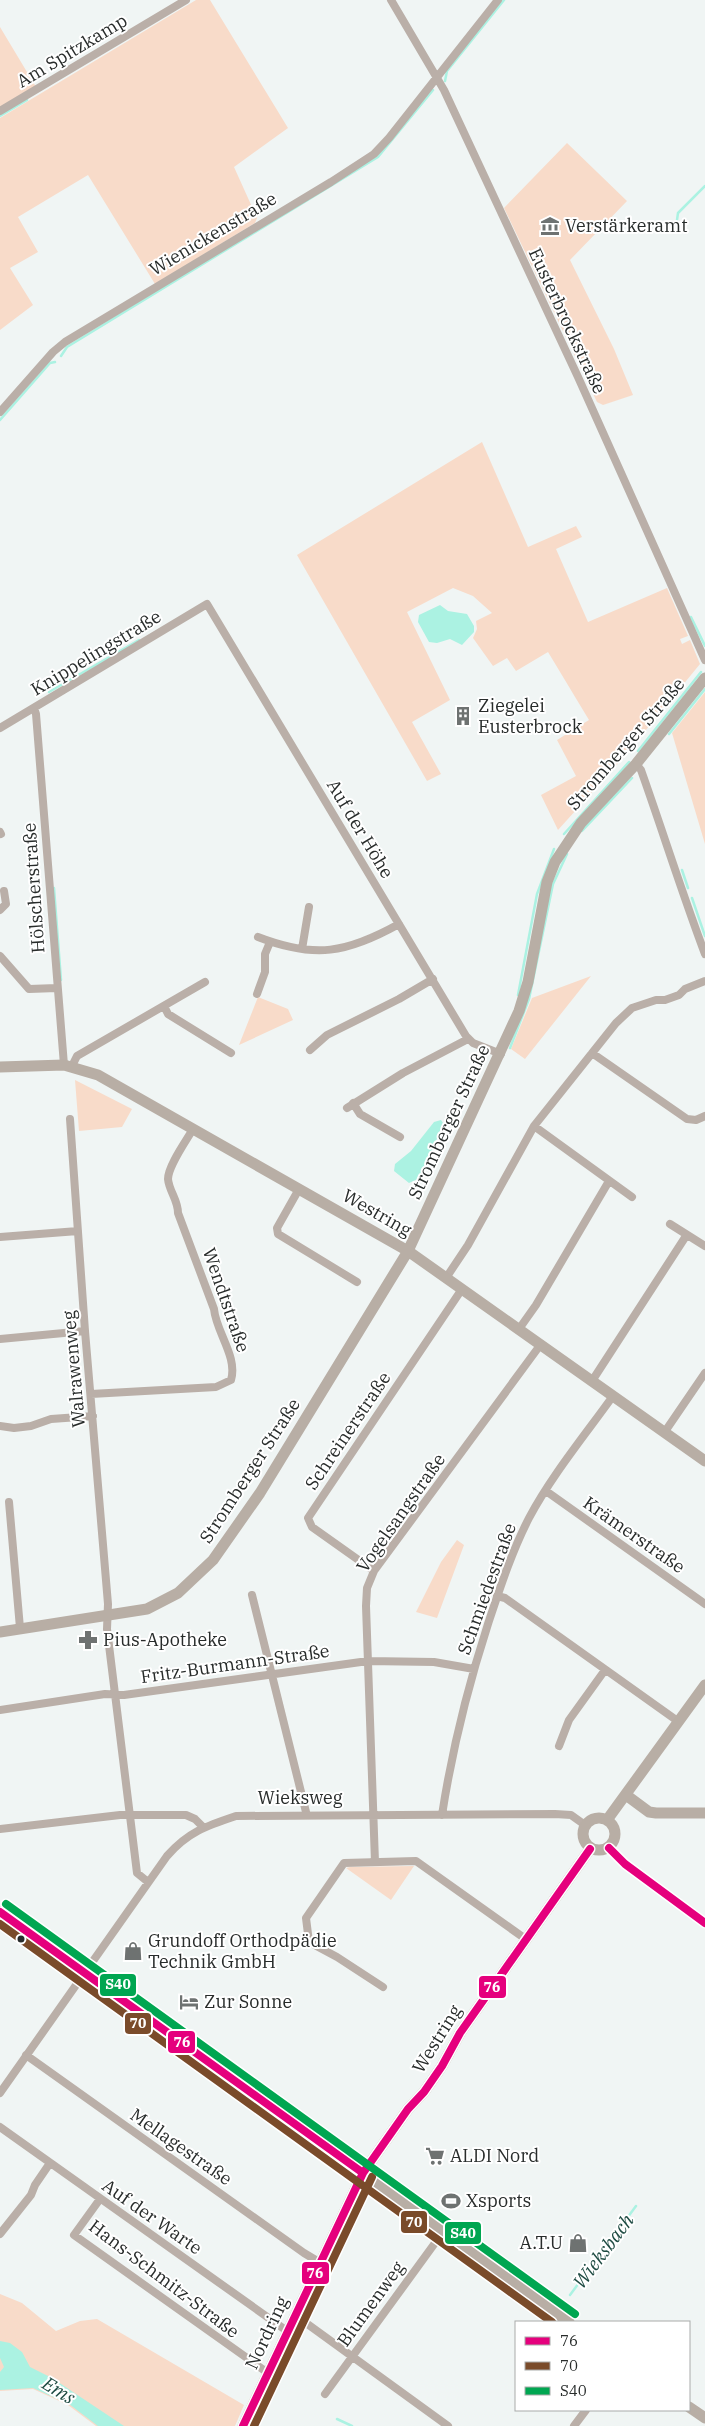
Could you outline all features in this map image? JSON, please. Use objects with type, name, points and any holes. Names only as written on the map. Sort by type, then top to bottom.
[{"type":"main road","name":"Stromberger Straße","points":[[0,1632],[147,1609],[178,1592],[213,1560],[260,1493],[408,1251],[519,1012],[528,982],[547,882],[555,862],[581,823],[636,764],[705,678]]},
{"type":"main road","name":"Westring","points":[[0,1067],[68,1066],[98,1075],[408,1251],[705,1461]]},
{"type":"main road","points":[[607,1820],[705,1685]]},
{"type":"main road","points":[[626,1796],[649,1812],[705,1814]]},
{"type":"main road","points":[[596,1818],[607,1820],[615,1830],[616,1837],[609,1848],[597,1851],[590,1849],[583,1838],[585,1825],[596,1818]]},
{"type":"main road","name":"Westring","points":[[362,2173],[408,2109],[424,2092],[442,2066],[460,2033],[590,1849]]},
{"type":"main road","points":[[0,1912],[568,2321]]},
{"type":"main road","name":"Nordring","points":[[243,2426],[362,2173]]},
{"type":"main road","points":[[690,2408],[705,2418]]},
{"type":"street","name":"Am Spitzkamp","points":[[0,111],[186,0]]},
{"type":"street","name":"Eusterbrockstraße","points":[[390,0],[436,78],[578,377],[705,660]]},
{"type":"street","name":"Wienickenstraße","points":[[0,412],[53,352],[65,342],[331,182],[374,154],[389,138],[498,0]]},
{"type":"street","name":"Knippelingstraße","points":[[0,728],[207,604]]},
{"type":"street","name":"Auf der Höhe","points":[[207,604],[468,1039]]},
{"type":"street","name":"Hölscherstraße","points":[[34,708],[36,714],[57,988],[68,1066]]},
{"type":"street","points":[[636,764],[641,770],[705,954]]},
{"type":"street","points":[[0,910],[6,904],[4,891]]},
{"type":"street","points":[[302,949],[309,907]]},
{"type":"street","points":[[258,936],[270,942],[302,949],[332,950],[352,947],[369,941],[399,924]]},
{"type":"street","points":[[257,994],[265,972],[265,954],[270,942]]},
{"type":"street","points":[[0,956],[29,990],[57,988]]},
{"type":"street","points":[[310,1050],[327,1034],[399,999],[433,979]]},
{"type":"street","points":[[446,1278],[468,1245],[534,1126],[616,1023],[632,1008],[679,995],[685,989],[705,981]]},
{"type":"street","points":[[68,1066],[77,1056],[205,982]]},
{"type":"street","points":[[164,1006],[168,1014],[231,1053]]},
{"type":"street","points":[[400,1137],[360,1114],[350,1106],[403,1074],[468,1039],[501,1054]]},
{"type":"street","points":[[592,1053],[687,1120],[696,1120],[705,1116]]},
{"type":"street","name":"Walrawenweg","points":[[70,1120],[85,1331],[115,1694],[137,1873],[148,1882]]},
{"type":"street","points":[[534,1126],[632,1197]]},
{"type":"street","name":"Wendtstraße","points":[[91,1394],[216,1387],[231,1380],[233,1364],[215,1322],[214,1309],[178,1213],[178,1203],[168,1179],[170,1170],[193,1129]]},
{"type":"street","points":[[519,1329],[536,1305],[609,1181]]},
{"type":"street","points":[[299,1188],[277,1228],[278,1234],[358,1282]]},
{"type":"street","points":[[670,1224],[686,1236],[700,1241],[705,1246]]},
{"type":"street","points":[[0,1237],[78,1231]]},
{"type":"street","points":[[592,1381],[686,1236]]},
{"type":"street","name":"Schreinerstraße","points":[[374,1571],[312,1527],[308,1518],[462,1289]]},
{"type":"street","points":[[0,1339],[85,1331]]},
{"type":"street","name":"Vogelsangstraße","points":[[376,1862],[367,1588],[374,1571],[482,1427],[541,1344]]},
{"type":"street","points":[[664,1433],[705,1373]]},
{"type":"street","name":"Schmiedestraße","points":[[442,1815],[447,1779],[474,1669],[516,1544],[530,1516],[546,1491],[613,1396]]},
{"type":"street","points":[[0,1426],[14,1428],[31,1426],[51,1419],[93,1416]]},
{"type":"street","name":"Krämerstraße","points":[[546,1491],[705,1604]]},
{"type":"street","points":[[9,1502],[20,1628]]},
{"type":"street","points":[[252,1595],[306,1804],[307,1816]]},
{"type":"street","points":[[498,1596],[505,1598],[679,1722]]},
{"type":"street","name":"Fritz-Burmann-Straße","points":[[0,1710],[115,1694],[272,1676],[368,1661],[434,1662],[474,1669]]},
{"type":"street","points":[[559,1746],[569,1720],[605,1670]]},
{"type":"street","name":"Wieksweg","points":[[0,2093],[148,1882],[177,1845],[189,1834],[203,1827],[236,1816],[555,1814],[571,1815],[585,1825]]},
{"type":"street","points":[[0,1830],[120,1815],[186,1815],[195,1819],[203,1827]]},
{"type":"street","points":[[609,1848],[624,1864],[705,1922]]},
{"type":"street","points":[[384,1987],[337,1957],[309,1942],[306,1931],[306,1918],[344,1863],[416,1861],[527,1940]]},
{"type":"street","name":"Mellagestraße","points":[[26,2055],[304,2254],[319,2262]]},
{"type":"street","name":"Auf der Warte","points":[[0,2127],[288,2331]]},
{"type":"street","points":[[0,2234],[31,2195],[35,2185],[50,2163]]},
{"type":"street","name":"Hans-Schmitz-Straße","points":[[100,2199],[74,2236],[268,2373]]},
{"type":"street","name":"Blumenweg","points":[[325,2394],[442,2232]]},
{"type":"street","points":[[295,2315],[448,2426]]},
{"type":"street","points":[[574,2426],[585,2411]]},
{"type":"shaded area","points":[[196,0],[210,0],[288,128],[234,167],[257,218],[255,223],[155,284],[88,175],[18,217],[38,252],[10,268],[33,305],[0,330],[0,118]]},
{"type":"shaded area","points":[[0,27],[36,87],[0,108]]},
{"type":"shaded area","points":[[567,143],[627,201],[570,260],[614,349],[633,395],[603,405],[597,402],[504,208]]},
{"type":"shaded area","points":[[482,442],[528,547],[576,526],[582,537],[556,549],[588,622],[667,588],[688,636],[680,639],[682,644],[690,640],[700,664],[623,758],[558,830],[541,795],[576,776],[557,740],[589,720],[548,652],[516,671],[507,658],[493,666],[473,638],[477,629],[476,621],[492,613],[473,596],[453,588],[407,612],[450,700],[412,722],[441,774],[427,781],[297,555]]},
{"type":"shaded area","points":[[705,692],[705,844],[672,733]]},
{"type":"shaded area","points":[[591,976],[525,1059],[511,1049],[532,998]]},
{"type":"shaded area","points":[[258,997],[288,1009],[293,1020],[239,1045]]},
{"type":"shaded area","points":[[75,1080],[132,1109],[122,1127],[79,1131]]},
{"type":"shaded area","points":[[457,1540],[464,1545],[437,1618],[416,1612],[441,1562]]},
{"type":"shaded area","points":[[414,1866],[391,1900],[346,1868],[350,1867]]},
{"type":"shaded area","points":[[0,2294],[22,2303],[56,2331],[80,2321],[97,2319],[244,2405],[235,2426],[96,2426],[68,2405],[33,2389],[0,2391]]},
{"type":"water","points":[[440,605],[448,611],[467,614],[474,626],[474,632],[462,645],[450,639],[437,643],[429,642],[418,622],[419,615]]},
{"type":"water","points":[[441,1120],[443,1123],[422,1177],[409,1183],[394,1171],[395,1164],[411,1151],[434,1122]]},
{"type":"water","name":"Ems","points":[[0,2341],[10,2343],[22,2352],[30,2367],[52,2378],[124,2426],[98,2426],[69,2404],[33,2388],[0,2390],[0,2372],[4,2367],[0,2358]]},
{"type":"waterway","points":[[445,81],[447,71],[504,0]]},
{"type":"waterway","points":[[61,356],[67,347],[378,157],[433,90]]},
{"type":"waterway","points":[[0,116],[27,100]]},
{"type":"waterway","points":[[677,220],[678,213],[705,186]]},
{"type":"waterway","points":[[0,420],[50,363],[55,362]]},
{"type":"waterway","points":[[691,617],[705,646]]},
{"type":"waterway","points":[[49,692],[139,640]]},
{"type":"waterway","points":[[638,751],[701,672]]},
{"type":"waterway","points":[[669,734],[705,689]]},
{"type":"waterway","points":[[564,834],[629,762]]},
{"type":"waterway","points":[[582,831],[632,778]]},
{"type":"waterway","points":[[518,995],[537,894],[554,849]]},
{"type":"waterway","points":[[510,1048],[529,999],[553,884],[567,854]]},
{"type":"waterway","points":[[682,870],[688,888]]},
{"type":"waterway","points":[[54,888],[61,980]]},
{"type":"waterway","points":[[692,898],[705,936]]},
{"type":"waterway","name":"Wieksbach","points":[[570,2295],[636,2206]]},
{"type":"waterway","points":[[337,2419],[352,2426]]},
{"type":"transit line","name":"76","points":[[609,1848],[625,1864],[705,1923]]},
{"type":"transit line","name":"76","points":[[243,2426],[363,2173],[408,2109],[424,2092],[442,2066],[460,2033],[590,1849]]},
{"type":"transit line","name":"S40","points":[[6,1904],[575,2314]]},
{"type":"transit line","name":"76","points":[[0,1912],[363,2173]]},
{"type":"transit line","name":"70","points":[[0,1924],[551,2321]]},
{"type":"transit line","name":"70","points":[[254,2426],[372,2177]]},
{"type":"place","name":"Verstärkeramt","points":[[550,226]]},
{"type":"place","name":"Ziegelei Eusterbrock","points":[[463,716]]},
{"type":"place","name":"Pius-Apotheke","points":[[88,1640]]},
{"type":"place","name":"Grundoff Orthodpädie Technik GmbH","points":[[133,1951]]},
{"type":"place","name":"Zur Sonne","points":[[189,2002]]},
{"type":"place","name":"ALDI Nord","points":[[435,2156]]},
{"type":"place","name":"Xsports","points":[[451,2201]]},
{"type":"place","name":"A.T.U","points":[[578,2243]]}]
